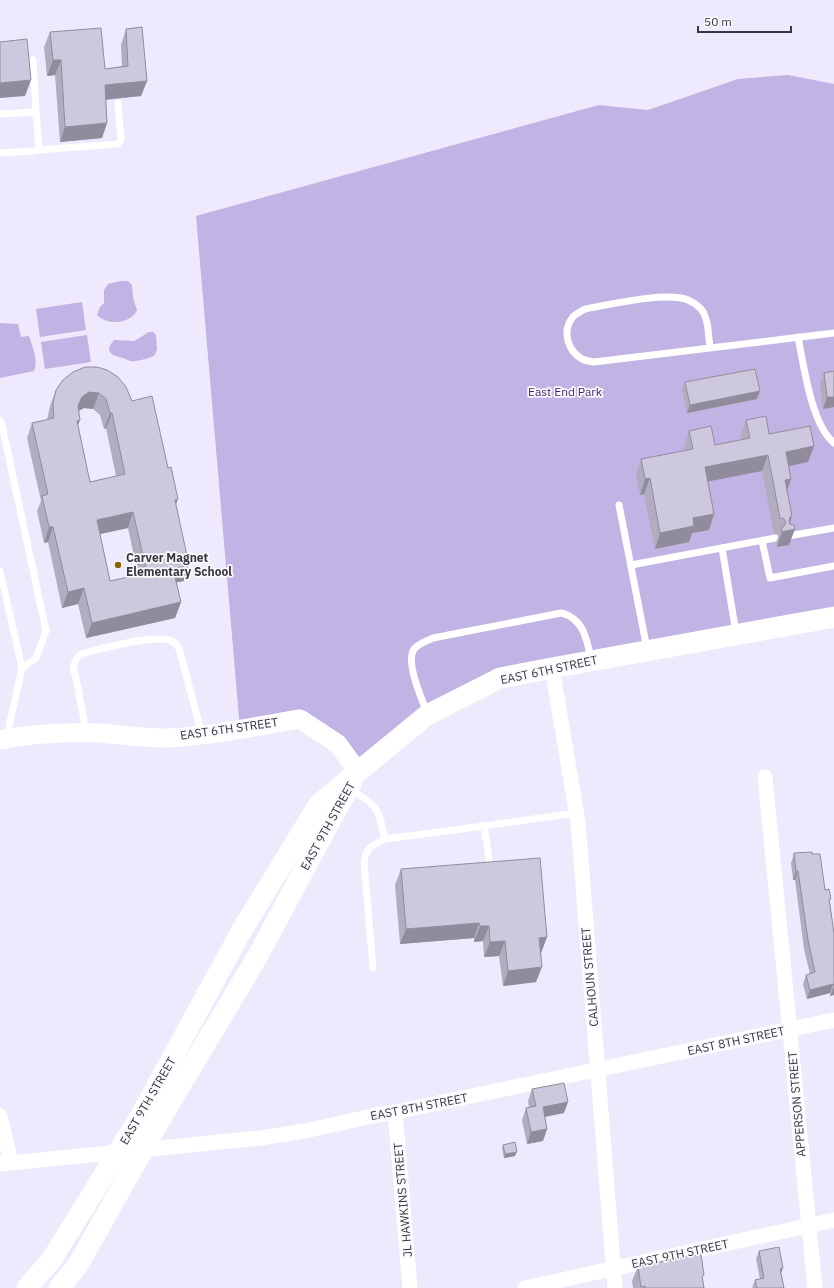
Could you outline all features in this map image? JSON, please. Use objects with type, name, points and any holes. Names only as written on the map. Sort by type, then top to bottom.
[{"type":"main road","name":"EAST 6TH STREET","points":[[358,772],[427,715],[500,678],[834,617]]},
{"type":"main road","name":"EAST 9TH STREET","points":[[59,1288],[78,1265],[143,1150],[256,959],[358,772]]},
{"type":"main road","name":"EAST 9TH STREET","points":[[27,1288],[52,1259],[141,1115],[242,930],[319,804],[358,772]]},
{"type":"street","name":"CALHOUN STREET","points":[[552,668],[576,813],[615,1288]]},
{"type":"street","name":"EAST 6TH STREET","points":[[5,740],[42,734],[68,732],[167,738],[202,735],[300,719],[338,744],[358,772]]},
{"type":"street","name":"APPERSON STREET","points":[[765,777],[815,1288]]},
{"type":"street","name":"EAST 8TH STREET","points":[[5,1163],[260,1138],[305,1131],[834,1020]]},
{"type":"street","name":"JL HAWKINS STREET","points":[[395,1112],[410,1288]]},
{"type":"street","points":[[0,1116],[5,1163]]},
{"type":"street","name":"EAST 9TH STREET","points":[[526,1288],[834,1220]]},
{"type":"lane","points":[[32,60],[40,146],[38,150]]},
{"type":"lane","points":[[0,153],[35,152],[38,150],[118,144],[121,140],[118,103]]},
{"type":"lane","points":[[0,114],[36,112]]},
{"type":"lane","points":[[710,347],[705,316],[701,309],[687,299],[675,298],[657,298],[585,309],[572,318],[568,328],[567,337],[575,354],[583,360],[594,362],[834,333]]},
{"type":"lane","points":[[798,337],[812,404],[825,432],[834,443]]},
{"type":"lane","points":[[0,420],[46,631],[36,658],[22,668]]},
{"type":"lane","points":[[619,505],[647,651]]},
{"type":"lane","points":[[788,536],[834,528]]},
{"type":"lane","points":[[631,565],[775,538]]},
{"type":"lane","points":[[762,541],[770,578],[834,566]]},
{"type":"lane","points":[[722,548],[736,635]]},
{"type":"lane","points":[[0,571],[22,668],[10,726],[5,740]]},
{"type":"lane","points":[[427,715],[414,678],[411,662],[414,650],[422,642],[433,638],[561,613],[568,615],[577,621],[582,628],[587,640],[592,661]]},
{"type":"lane","points":[[86,733],[74,668],[76,659],[81,654],[131,642],[155,639],[172,641],[180,648],[202,735]]},
{"type":"lane","points":[[348,789],[366,798],[373,805],[379,814],[385,839]]},
{"type":"lane","points":[[373,968],[364,862],[366,852],[372,846],[385,839],[576,813]]},
{"type":"lane","points":[[484,826],[491,872]]},
{"type":"green space","name":"East End Park","points":[[788,75],[834,84],[834,614],[471,693],[358,772],[300,719],[240,729],[196,216],[599,105],[648,110],[738,79]]},
{"type":"green space","points":[[128,281],[132,285],[133,298],[137,310],[134,315],[124,321],[112,322],[101,319],[97,315],[100,307],[104,303],[104,290],[108,284]]},
{"type":"green space","points":[[82,302],[86,330],[40,337],[36,309]]},
{"type":"green space","points":[[0,323],[18,324],[21,337],[29,336],[36,363],[34,371],[0,378]]},
{"type":"green space","points":[[149,332],[153,332],[156,335],[157,350],[154,356],[143,360],[130,361],[115,356],[109,350],[114,340],[134,341]]},
{"type":"green space","points":[[87,335],[91,362],[45,369],[41,342]]},
{"type":"building","points":[[142,27],[147,81],[105,85],[107,123],[65,127],[61,60],[53,60],[50,32],[101,28],[105,69],[128,66],[126,29]]},
{"type":"building","points":[[27,39],[31,80],[0,83],[0,42]]},
{"type":"building","points":[[85,367],[97,367],[107,370],[118,377],[126,387],[132,401],[152,396],[168,468],[171,467],[178,499],[175,500],[189,565],[173,569],[181,602],[92,623],[84,588],[68,592],[53,527],[49,527],[42,496],[48,494],[32,423],[54,418],[53,403],[56,390],[63,380],[73,372]],"holes":[[[89,392],[99,393],[106,399],[110,413],[112,413],[125,474],[90,482],[77,421],[80,420],[78,406],[82,397]],[[133,512],[147,573],[110,581],[97,520]]]},
{"type":"building","points":[[755,369],[760,391],[690,405],[685,382]]},
{"type":"building","points":[[834,371],[834,397],[827,397],[824,373]]},
{"type":"building","points":[[766,416],[769,434],[810,426],[814,446],[786,452],[791,479],[785,480],[792,516],[790,517],[789,521],[790,524],[794,525],[795,529],[782,532],[782,527],[786,522],[784,519],[780,518],[768,455],[705,467],[714,514],[693,518],[694,526],[660,533],[650,478],[645,479],[641,459],[693,449],[689,431],[711,426],[715,445],[750,438],[746,420]]},
{"type":"building","points":[[812,852],[812,854],[820,854],[825,890],[829,889],[831,899],[829,899],[834,933],[834,986],[833,984],[810,990],[806,975],[815,972],[808,940],[794,853]]},
{"type":"building","points":[[540,858],[547,937],[539,938],[542,967],[508,971],[505,941],[490,942],[489,926],[480,926],[479,923],[406,929],[401,869]]},
{"type":"building","points":[[564,1083],[568,1102],[543,1107],[547,1129],[531,1132],[526,1108],[536,1106],[532,1089]]},
{"type":"building","points":[[515,1142],[517,1152],[505,1154],[503,1145]]},
{"type":"building","points":[[779,1247],[783,1268],[780,1269],[784,1288],[757,1288],[755,1280],[764,1278],[759,1251]]},
{"type":"building","points":[[701,1254],[704,1288],[641,1287],[638,1266]]},
{"type":"place","name":"Carver Magnet Elementary School","points":[[118,565]]}]
